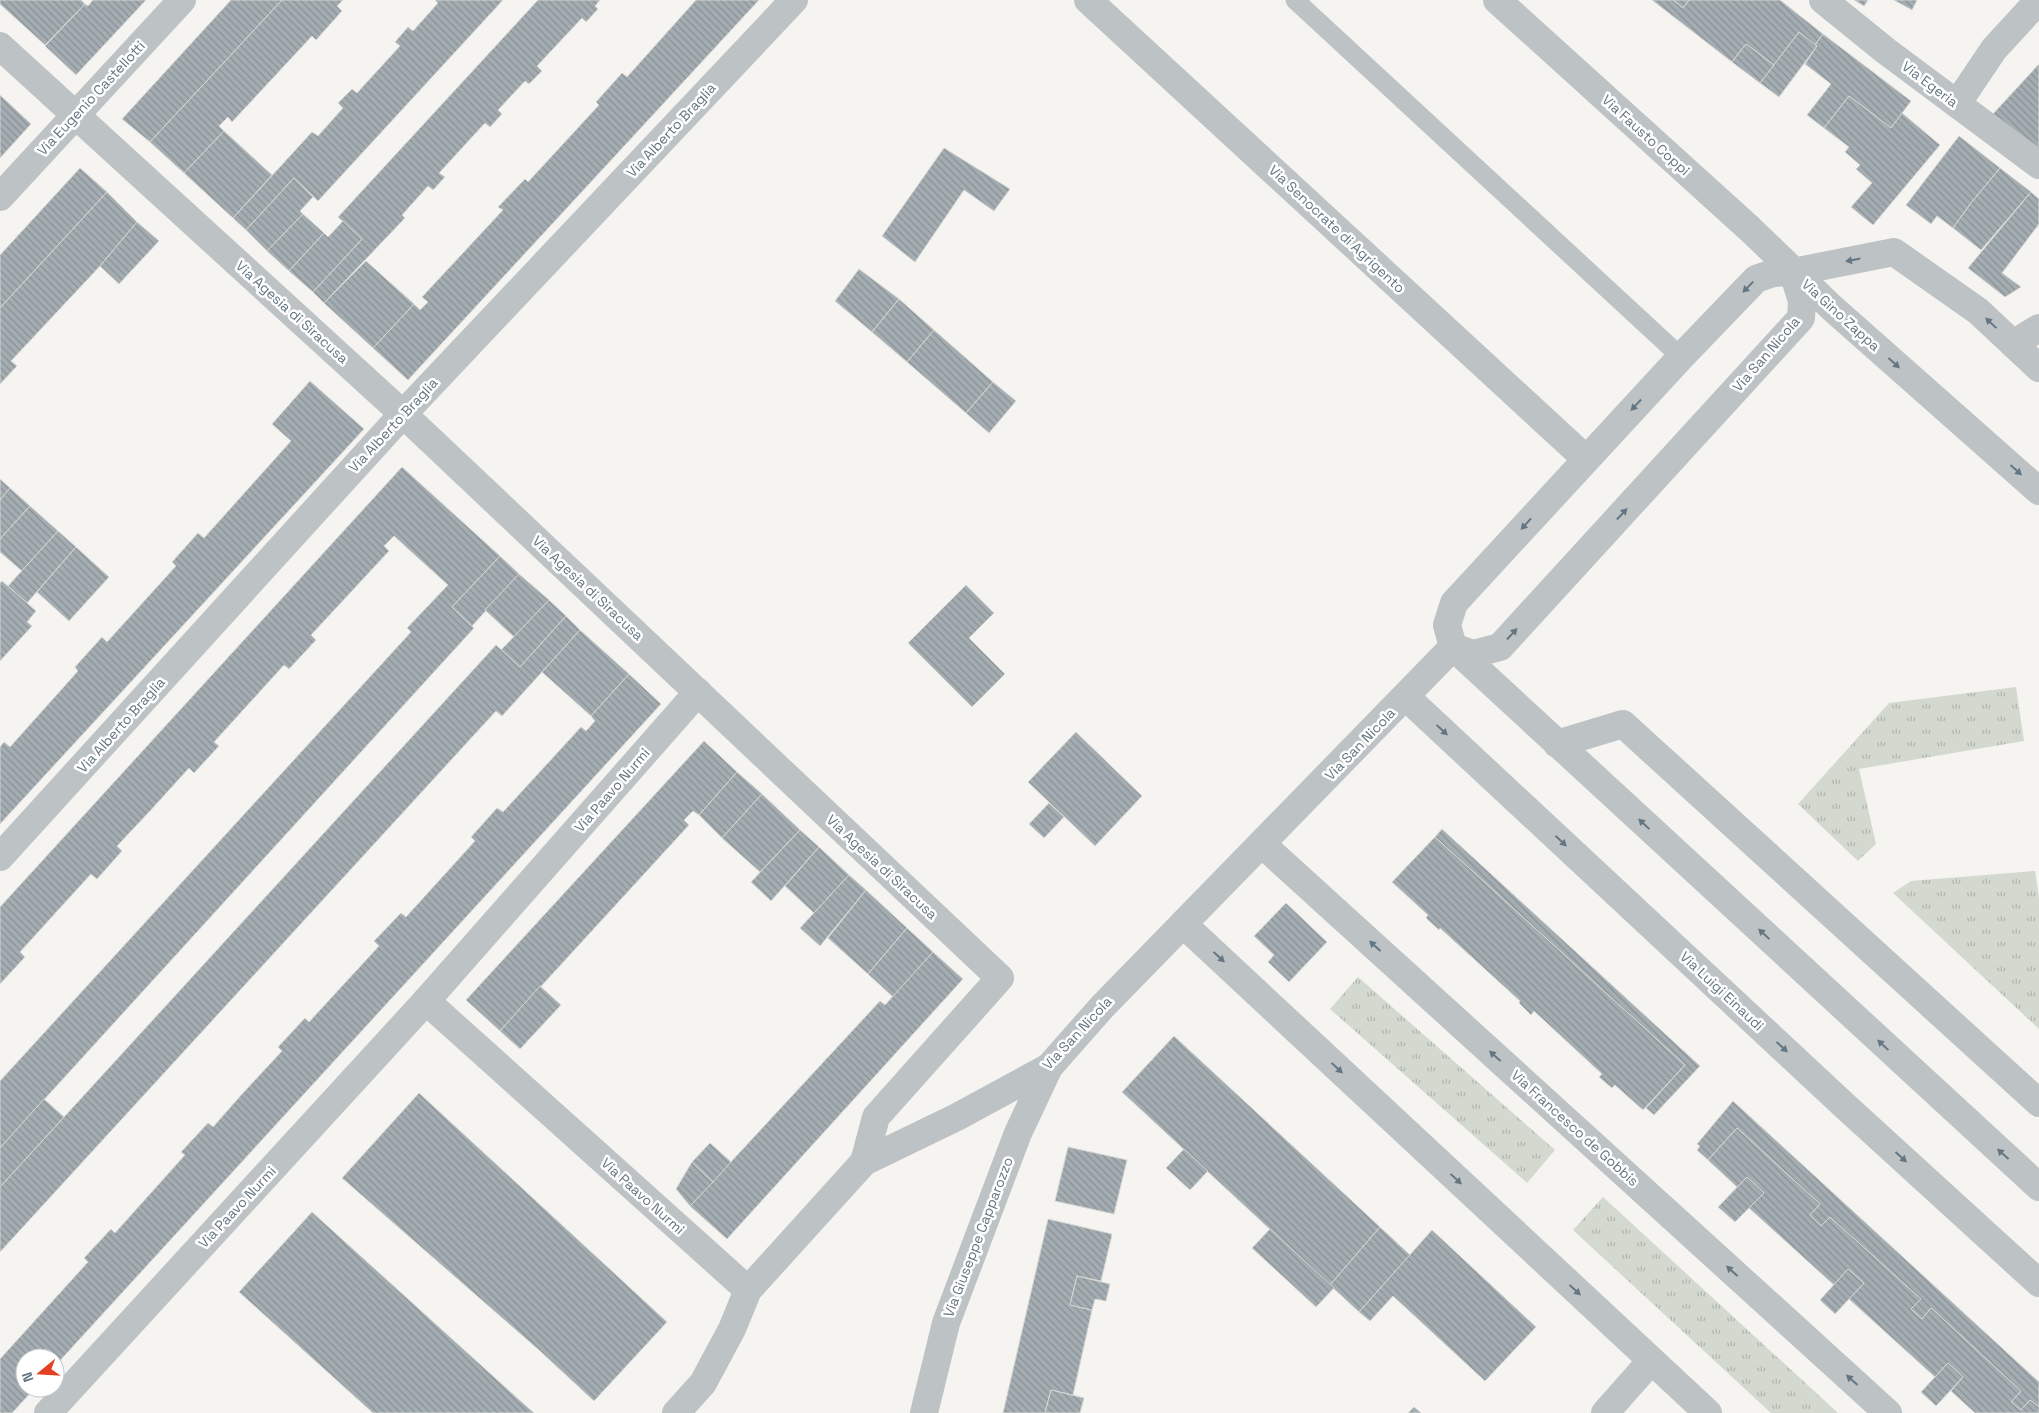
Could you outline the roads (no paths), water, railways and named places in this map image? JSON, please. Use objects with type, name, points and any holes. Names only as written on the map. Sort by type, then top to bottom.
[{"type":"street","name":"Via Eugenio Castellotti","points":[[0,197],[182,0]]},
{"type":"street","name":"Via Alberto Braglia","points":[[0,857],[403,414],[794,0]]},
{"type":"street","name":"Via Senocrate di Agrigento","points":[[1088,0],[1586,459]]},
{"type":"street","name":"Via Fausto Coppi","points":[[1497,0],[1751,230],[1793,272]]},
{"type":"street","name":"Via Egeria","points":[[1823,0],[1886,51],[2039,165]]},
{"type":"street","points":[[1957,104],[1994,49],[2038,0]]},
{"type":"street","name":"Via Agesia di Siracusa","points":[[0,46],[403,414],[1000,978],[876,1117],[864,1162]]},
{"type":"street","name":"Via Gino Zappa","points":[[1793,272],[1894,252],[1978,311],[2039,368]]},
{"type":"street","points":[[1793,272],[1773,273],[1756,279],[1681,357],[1454,603],[1447,625],[1453,647],[2039,1187]]},
{"type":"street","name":"Via Gino Zappa","points":[[1793,272],[2039,491]]},
{"type":"street","name":"Via San Nicola","points":[[676,1413],[703,1383],[732,1329],[748,1290],[864,1162],[957,1117],[1049,1067],[1102,1007],[1453,647],[1472,654],[1500,646],[1802,318],[1802,301],[1793,272]]},
{"type":"street","points":[[2013,344],[2039,328]]},
{"type":"street","name":"Via Paavo Nurmi","points":[[48,1413],[426,1001],[698,692]]},
{"type":"street","name":"Via Luigi Einaudi","points":[[1406,697],[2039,1284]]},
{"type":"street","points":[[1557,744],[1624,724],[2039,1103]]},
{"type":"street","name":"Via Francesco de Gobbis","points":[[1262,844],[1888,1413]]},
{"type":"street","points":[[1183,924],[1708,1413]]},
{"type":"street","name":"Via Paavo Nurmi","points":[[426,1001],[748,1290]]},
{"type":"street","name":"Via Giuseppe Capparozzo","points":[[924,1413],[946,1323],[1018,1133],[1049,1067]]},
{"type":"street","points":[[1605,1413],[1651,1361]]},
{"type":"lane","points":[[1295,0],[1681,357]]}]
